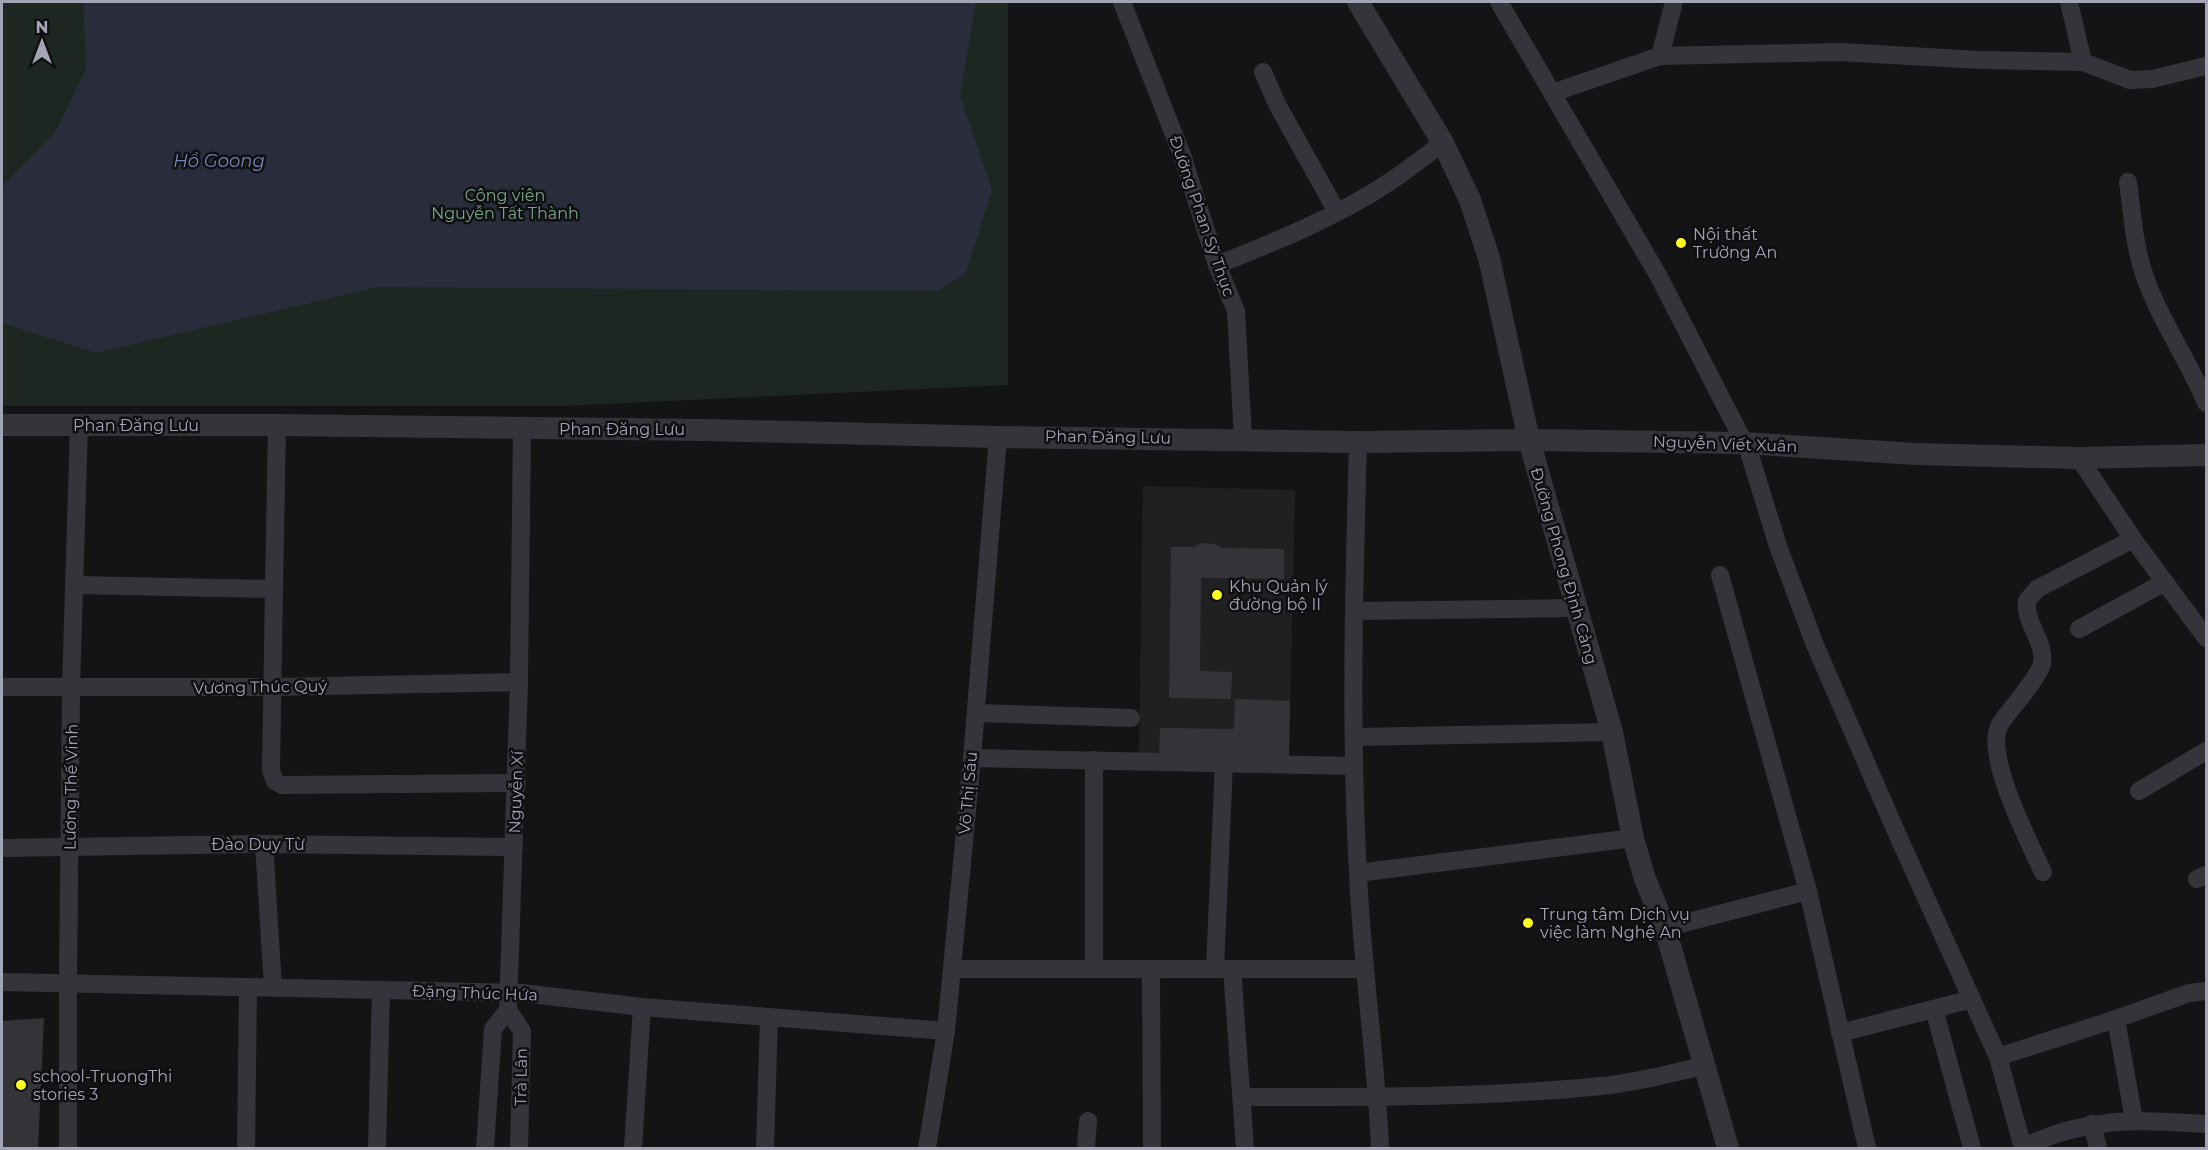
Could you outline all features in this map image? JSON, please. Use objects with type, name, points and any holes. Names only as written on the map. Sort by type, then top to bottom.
[{"type":"street","name":"Đường Phan Sỹ Thục","points":[[1122,2],[1182,155],[1217,265],[1236,311],[1243,439]]},
{"type":"street","name":"Đường Phong Định Cảng","points":[[1358,2],[1443,143],[1470,200],[1489,258],[1529,440],[1612,732],[1633,838],[1645,879],[1665,928],[1728,1149]]},
{"type":"street","points":[[1500,2],[1658,275],[1749,452],[1779,546],[1815,645],[1998,1057],[2023,1148],[2046,1136],[2092,1124],[2134,1120],[2206,1124]]},
{"type":"street","points":[[1660,56],[1674,2]]},
{"type":"street","points":[[2069,2],[2083,62]]},
{"type":"street","points":[[1552,93],[1660,56],[1840,52],[1980,60],[2083,62],[2130,80],[2152,79],[2206,66]]},
{"type":"street","points":[[1263,72],[1277,104],[1337,212]]},
{"type":"street","points":[[1217,265],[1290,236],[1337,212],[1391,181],[1443,143]]},
{"type":"street","points":[[2128,182],[2138,254],[2144,274],[2152,295],[2196,378],[2206,403]]},
{"type":"street","name":"Phan Đăng Lưu","points":[[2,425],[706,429],[998,437],[1243,439]]},
{"type":"street","name":"Lương Thế Vinh","points":[[68,1149],[71,687],[76,585],[79,425]]},
{"type":"street","points":[[277,425],[271,771],[275,781],[282,785],[517,783]]},
{"type":"street","name":"Nguyễn Xí","points":[[485,1149],[493,1029],[508,1002],[517,783],[522,429]]},
{"type":"street","name":"Võ Thị Sáu","points":[[927,1149],[946,1031],[976,713],[998,437]]},
{"type":"street","name":"Nguyễn Viết Xuân","points":[[1243,439],[1358,442],[1529,440],[1744,443],[1916,454],[2079,458],[2206,455]]},
{"type":"street","points":[[1358,442],[1353,766],[1364,969],[1378,1097],[1380,1149]]},
{"type":"street","points":[[2079,458],[2133,539],[2206,638]]},
{"type":"street","points":[[2043,872],[2013,804],[1995,741],[2001,723],[2041,668],[2042,652],[2027,614],[2026,601],[2037,589],[2133,539]]},
{"type":"street","points":[[1720,575],[1808,891],[1867,1149]]},
{"type":"street","points":[[2079,629],[2165,582]]},
{"type":"street","points":[[76,585],[274,589]]},
{"type":"street","points":[[1354,611],[1576,608]]},
{"type":"street","name":"Vương Thúc Quý","points":[[2,687],[274,687],[519,682]]},
{"type":"street","points":[[976,713],[1131,718]]},
{"type":"street","points":[[1354,737],[1612,732]]},
{"type":"street","points":[[2139,791],[2206,751]]},
{"type":"street","points":[[972,758],[1353,766]]},
{"type":"street","points":[[1094,760],[1094,969]]},
{"type":"street","points":[[1224,763],[1224,969],[1243,1097],[1245,1149]]},
{"type":"street","points":[[1358,873],[1633,838]]},
{"type":"street","points":[[264,844],[273,987]]},
{"type":"street","name":"Đào Duy Từ","points":[[2,848],[264,844],[514,847]]},
{"type":"street","points":[[1665,928],[1808,891]]},
{"type":"street","points":[[952,969],[1364,969]]},
{"type":"street","points":[[1151,969],[1152,1149]]},
{"type":"street","name":"Đặng Thúc Hứa","points":[[2,982],[381,990],[508,1002],[522,993],[642,1006],[946,1031]]},
{"type":"street","points":[[246,1149],[249,987]]},
{"type":"street","points":[[376,1149],[381,990]]},
{"type":"street","points":[[1998,1057],[2189,993],[2206,992]]},
{"type":"street","points":[[1840,1034],[1972,999]]},
{"type":"street","name":"Trà Lân","points":[[508,1002],[522,1031],[519,1149]]},
{"type":"street","points":[[633,1149],[642,1006]]},
{"type":"street","points":[[1934,1009],[1972,1149]]},
{"type":"street","points":[[765,1149],[769,1017]]},
{"type":"street","points":[[2116,1019],[2134,1120]]},
{"type":"street","points":[[1243,1097],[1378,1097],[1604,1086],[1704,1066]]},
{"type":"street","points":[[1086,1149],[1089,1120]]},
{"type":"street","points":[[2092,1124],[2098,1149]]},
{"type":"shaded area","name":"Khu Quản lý đường bộ II","points":[[1143,486],[1295,490],[1289,759],[1139,756]]},
{"type":"green space","name":"Hồ Goong","points":[[2,2],[1008,2],[1008,385],[562,406],[2,406]]},
{"type":"water","name":"Hồ Goong","points":[[83,2],[976,2],[960,96],[992,190],[966,273],[938,291],[378,287],[96,353],[2,323],[2,187],[56,131],[86,69]]},
{"type":"building","points":[[1202,543],[1214,544],[1221,548],[1284,549],[1284,579],[1201,578],[1200,671],[1232,672],[1231,699],[1169,698],[1171,547],[1193,547]]},
{"type":"building","points":[[1235,699],[1290,701],[1289,759],[1159,756],[1160,728],[1234,729]]},
{"type":"building","name":"school-TruongThi stories 3","points":[[44,1018],[38,1148],[2,1148],[2,1021]]},
{"type":"place","name":"Nội thất Trường An","points":[[1681,243]]},
{"type":"place","name":"Khu Quản lý đường bộ II","points":[[1217,595]]},
{"type":"place","name":"Trung tâm Dịch vụ việc làm Nghệ An","points":[[1528,923]]},
{"type":"place","name":"school-TruongThi stories 3","points":[[21,1085]]},
{"type":"park label","name":"Công viên Nguyễn Tất Thành","points":[[505,204]]}]
